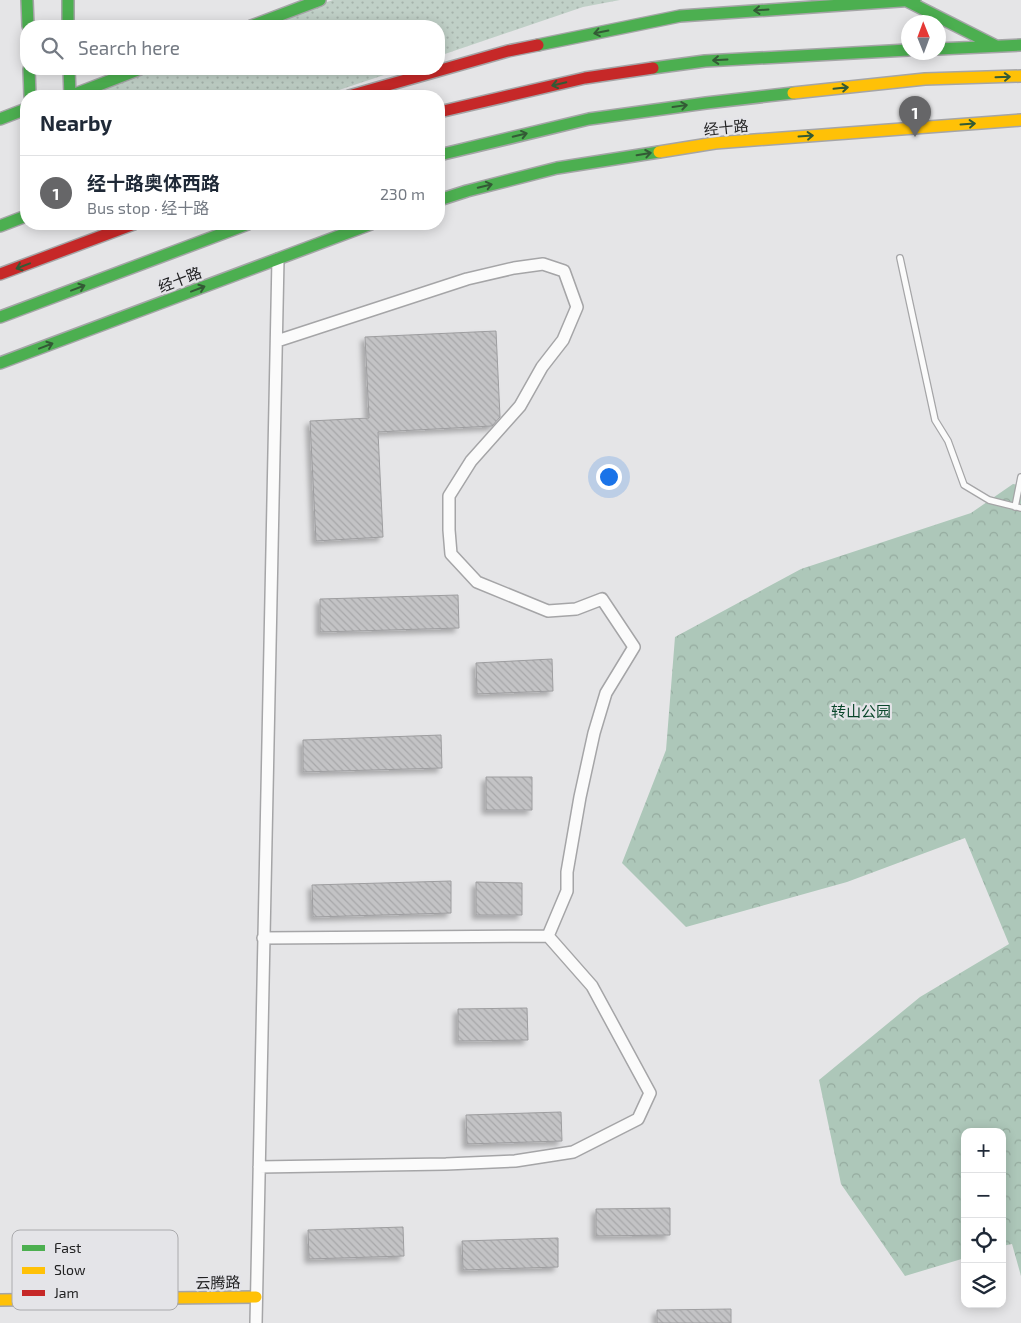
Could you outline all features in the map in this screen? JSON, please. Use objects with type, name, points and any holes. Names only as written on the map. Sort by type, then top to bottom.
[{"type":"main road","points":[[27,0],[28,20]]},
{"type":"main road","points":[[68,0],[68,20]]},
{"type":"main road","points":[[267,20],[320,0]]},
{"type":"main road","points":[[445,68],[508,50],[680,16],[909,0],[996,46]]},
{"type":"main road","points":[[946,49],[1021,45]]},
{"type":"main road","points":[[445,111],[585,78],[705,61],[901,50]]},
{"type":"main road","points":[[29,75],[30,90]]},
{"type":"main road","points":[[69,75],[70,90]]},
{"type":"main road","points":[[86,90],[124,75]]},
{"type":"main road","points":[[370,90],[422,75]]},
{"type":"main road","name":"经十路","points":[[445,154],[589,119],[706,102],[925,79],[1021,76]]},
{"type":"main road","points":[[0,119],[20,111]]},
{"type":"main road","name":"经十路","points":[[445,198],[556,168],[715,143],[1021,120]]},
{"type":"main road","points":[[0,226],[20,218]]},
{"type":"main road","points":[[0,274],[118,230]]},
{"type":"main road","name":"经十路","points":[[0,317],[232,230]]},
{"type":"main road","name":"经十路","points":[[0,363],[355,230]]},
{"type":"main road","name":"云腾路","points":[[178,1298],[256,1297]]},
{"type":"street","points":[[256,1323],[278,259]]},
{"type":"street","points":[[277,341],[467,279],[514,268],[543,264],[564,272],[578,307],[563,340],[542,367],[520,406],[471,461],[448,496],[451,554],[477,582],[548,611],[576,609],[602,600],[634,647],[606,693],[594,733],[580,797],[567,872],[567,891],[548,936]]},
{"type":"street","points":[[259,1168],[515,1161],[573,1152],[638,1119],[650,1093],[592,986],[548,936],[264,938]]},
{"type":"lane","points":[[900,258],[935,420],[948,441],[964,485],[989,500],[1018,508],[1021,477]]},
{"type":"shaded area","points":[[333,0],[620,0],[583,7],[445,54],[445,20],[273,20]]},
{"type":"shaded area","points":[[118,75],[384,75],[339,90],[95,90]]},
{"type":"green space","name":"转山公园","points":[[1013,484],[1021,485],[1021,1276],[1012,1244],[1006,1245],[1006,1128],[961,1128],[961,1259],[905,1276],[841,1184],[819,1080],[920,997],[1009,944],[965,838],[847,882],[686,927],[622,863],[666,750],[675,637],[801,569],[971,513]]},
{"type":"building","points":[[496,331],[500,417],[492,426],[378,432],[383,537],[316,541],[310,421],[369,418],[365,337]]},
{"type":"building","points":[[458,595],[459,628],[320,632],[320,599]]},
{"type":"building","points":[[552,659],[553,691],[477,694],[476,663]]},
{"type":"building","points":[[441,735],[442,768],[303,772],[303,740]]},
{"type":"building","points":[[486,777],[532,777],[532,810],[486,810]]},
{"type":"building","points":[[451,881],[451,913],[313,917],[312,885]]},
{"type":"building","points":[[476,882],[522,883],[522,915],[476,915]]},
{"type":"building","points":[[527,1008],[528,1040],[458,1041],[458,1009]]},
{"type":"building","points":[[561,1112],[562,1141],[467,1144],[466,1115]]},
{"type":"building","points":[[670,1208],[670,1235],[596,1236],[596,1209]]},
{"type":"building","points":[[403,1227],[404,1256],[309,1259],[308,1230]]},
{"type":"building","points":[[558,1238],[558,1267],[463,1270],[462,1241]]},
{"type":"building","points":[[731,1309],[731,1323],[657,1323],[657,1310]]},
{"type":"traffic: fast","points":[[27,0],[28,20]]},
{"type":"traffic: fast","points":[[68,0],[68,20]]},
{"type":"traffic: fast","points":[[267,20],[320,0]]},
{"type":"traffic: fast","points":[[538,45],[680,16],[915,0]]},
{"type":"traffic: fast","points":[[907,1],[996,46]]},
{"type":"traffic: fast","points":[[946,49],[1021,45]]},
{"type":"traffic: fast","points":[[653,68],[705,61],[901,50]]},
{"type":"traffic: fast","points":[[29,75],[30,90]]},
{"type":"traffic: fast","points":[[69,75],[70,90]]},
{"type":"traffic: fast","points":[[86,90],[124,75]]},
{"type":"traffic: fast","points":[[445,154],[589,119],[793,93]]},
{"type":"traffic: fast","points":[[0,119],[20,111]]},
{"type":"traffic: fast","points":[[445,198],[557,168],[659,152]]},
{"type":"traffic: fast","points":[[0,226],[20,218]]},
{"type":"traffic: fast","points":[[0,317],[232,230]]},
{"type":"traffic: fast","points":[[0,363],[355,230]]},
{"type":"traffic: slow","points":[[793,93],[925,79],[1021,76]]},
{"type":"traffic: slow","points":[[659,152],[715,143],[1021,120]]},
{"type":"traffic: slow","points":[[178,1298],[256,1297]]},
{"type":"traffic: slow","points":[[0,1300],[12,1300]]},
{"type":"traffic: jam","points":[[445,69],[508,51],[538,45]]},
{"type":"traffic: jam","points":[[445,111],[585,78],[653,68]]},
{"type":"traffic: jam","points":[[370,90],[423,75]]},
{"type":"traffic: jam","points":[[0,274],[118,230]]},
{"type":"place","name":"经十路奥体西路","points":[[915,137]]}]
